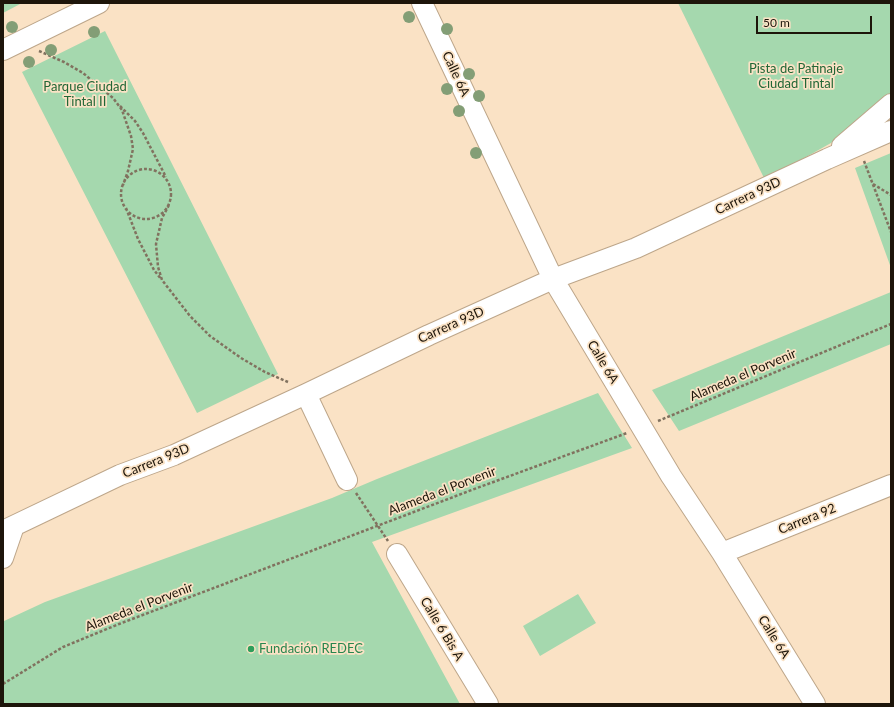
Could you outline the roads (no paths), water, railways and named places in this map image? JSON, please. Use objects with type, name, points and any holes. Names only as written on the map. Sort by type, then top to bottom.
[{"type":"street","points":[[8,47],[100,3]]},
{"type":"street","name":"Calle 6A","points":[[422,3],[553,279],[671,476],[722,553],[816,704]]},
{"type":"street","points":[[827,159],[891,104]]},
{"type":"street","name":"Carrera 93D","points":[[3,558],[8,529],[120,475],[174,455],[422,338],[553,279],[636,248],[827,159],[891,131]]},
{"type":"street","points":[[306,394],[347,480]]},
{"type":"street","name":"Carrera 92","points":[[722,553],[891,485]]},
{"type":"street","name":"Calle 6 Bis A","points":[[397,554],[488,704]]},
{"type":"place","name":"Fundación REDEC","points":[[251,649]]},
{"type":"park label","name":"Pista de Patinaje Ciudad Tintal","points":[[796,76]]},
{"type":"park label","name":"Parque Ciudad Tintal II","points":[[85,94]]}]
